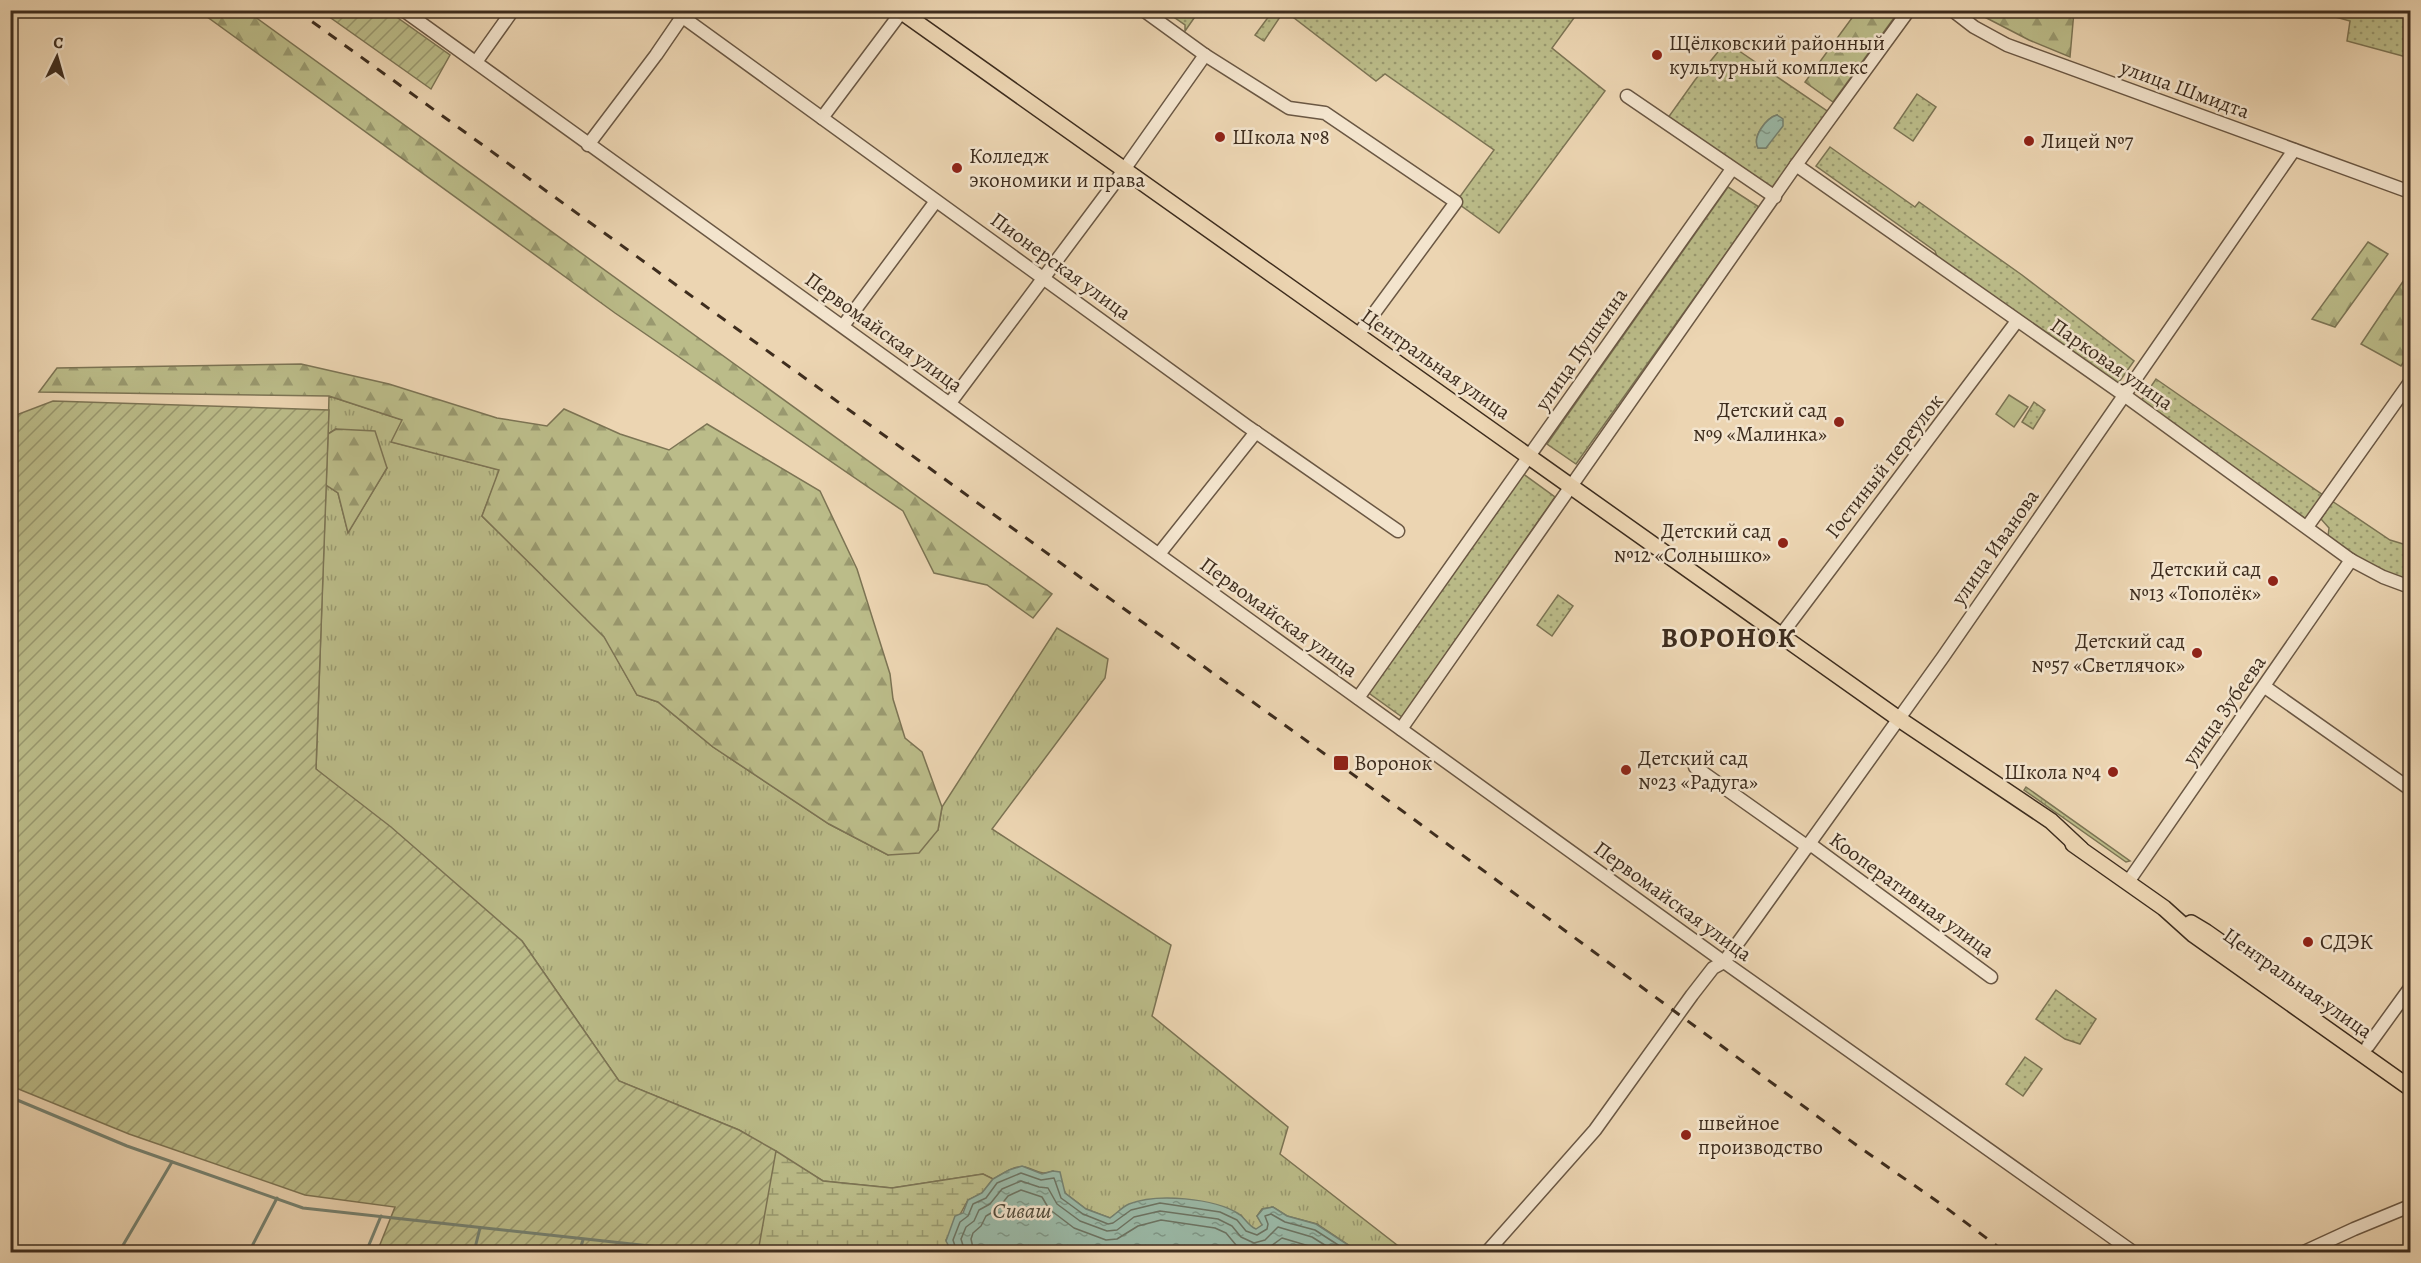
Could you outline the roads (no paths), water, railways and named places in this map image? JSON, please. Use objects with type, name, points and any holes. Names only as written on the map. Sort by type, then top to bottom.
[{"type":"main road","name":"Центральная улица","points":[[902,11],[1124,171],[1899,718],[1947,753],[1978,782],[2128,882],[2164,908],[2202,941],[2410,1088]]},
{"type":"main road","name":"Центральная улица","points":[[2164,908],[2206,932],[2410,1076]]},
{"type":"street","name":"Первомайская улица","points":[[403,10],[1724,962],[2059,1202],[2133,1252]]},
{"type":"street","points":[[476,62],[513,10]]},
{"type":"street","points":[[1143,10],[1205,55],[1289,108],[1325,113],[1456,202],[1358,335]]},
{"type":"street","points":[[1401,729],[1796,165],[1909,10]]},
{"type":"street","name":"улица Шмидта","points":[[1952,10],[1974,27],[2007,45],[2410,192]]},
{"type":"street","points":[[822,118],[902,11]]},
{"type":"street","points":[[588,145],[657,55],[678,14]]},
{"type":"street","name":"Пионерская улица","points":[[678,14],[1256,432],[1398,531]]},
{"type":"street","points":[[950,403],[1042,277],[1124,171],[1205,55]]},
{"type":"street","points":[[1627,96],[1775,197]]},
{"type":"street","name":"улица Иванова","points":[[1487,1252],[1595,1130],[1692,995],[1713,968],[1724,962],[1899,718],[2294,150]]},
{"type":"street","name":"Парковая улица","points":[[1796,165],[2124,395],[2351,560],[2383,577],[2410,586]]},
{"type":"street","name":"улица Пушкина","points":[[1358,698],[1732,169]]},
{"type":"street","points":[[843,326],[936,201]]},
{"type":"street","name":"Гостиный переулок","points":[[1781,635],[2017,321]]},
{"type":"street","points":[[2307,527],[2410,382]]},
{"type":"street","points":[[1159,554],[1256,432]]},
{"type":"street","name":"улица Зубеева","points":[[2128,882],[2351,560]]},
{"type":"street","points":[[2265,687],[2410,789]]},
{"type":"street","name":"Кооперативная улица","points":[[1695,767],[1809,845],[1991,977]]},
{"type":"street","points":[[2368,1046],[2410,988]]},
{"type":"street","points":[[2304,1252],[2410,1206]]},
{"type":"water","points":[[1777,115],[1783,119],[1783,126],[1766,148],[1758,148],[1757,139],[1761,128]]},
{"type":"water","name":"Сиваш","points":[[1022,1166],[1042,1174],[1060,1172],[1065,1193],[1086,1209],[1110,1218],[1126,1205],[1141,1201],[1185,1199],[1215,1204],[1228,1209],[1239,1214],[1256,1229],[1262,1225],[1257,1216],[1263,1209],[1273,1207],[1287,1216],[1316,1224],[1359,1252],[952,1252],[946,1241],[955,1216],[963,1213],[968,1200],[982,1193],[993,1179]]},
{"type":"waterway","points":[[10,1097],[127,1146],[303,1208],[705,1252]]},
{"type":"waterway","points":[[119,1252],[172,1162]]},
{"type":"waterway","points":[[249,1252],[277,1198]]},
{"type":"waterway","points":[[366,1252],[381,1216]]},
{"type":"waterway","points":[[474,1252],[480,1228]]},
{"type":"waterway","points":[[579,1252],[583,1240]]},
{"type":"waterway","points":[[2399,1252],[2410,1248]]},
{"type":"railway","points":[[296,10],[1340,765],[2005,1252]]},
{"type":"place","name":"Щёлковский районный культурный комплекс","points":[[1657,55]]},
{"type":"place","name":"Школа №8","points":[[1220,137]]},
{"type":"place","name":"Лицей №7","points":[[2029,141]]},
{"type":"place","name":"Колледж экономики и права","points":[[957,168]]},
{"type":"place","name":"Детский сад №9 «Малинка»","points":[[1839,422]]},
{"type":"place","name":"Детский сад №12 «Солнышко»","points":[[1783,543]]},
{"type":"place","name":"Детский сад №13 «Тополёк»","points":[[2273,581]]},
{"type":"place","name":"Детский сад №57 «Светлячок»","points":[[2197,653]]},
{"type":"place","name":"Воронок","points":[[1341,763]]},
{"type":"place","name":"Детский сад №23 «Радуга»","points":[[1626,770]]},
{"type":"place","name":"Школа №4","points":[[2113,772]]},
{"type":"place","name":"СДЭК","points":[[2308,942]]},
{"type":"place","name":"швейное производство","points":[[1686,1135]]},
{"type":"district","name":"ВОРОНОК","points":[[1729,638]]}]
